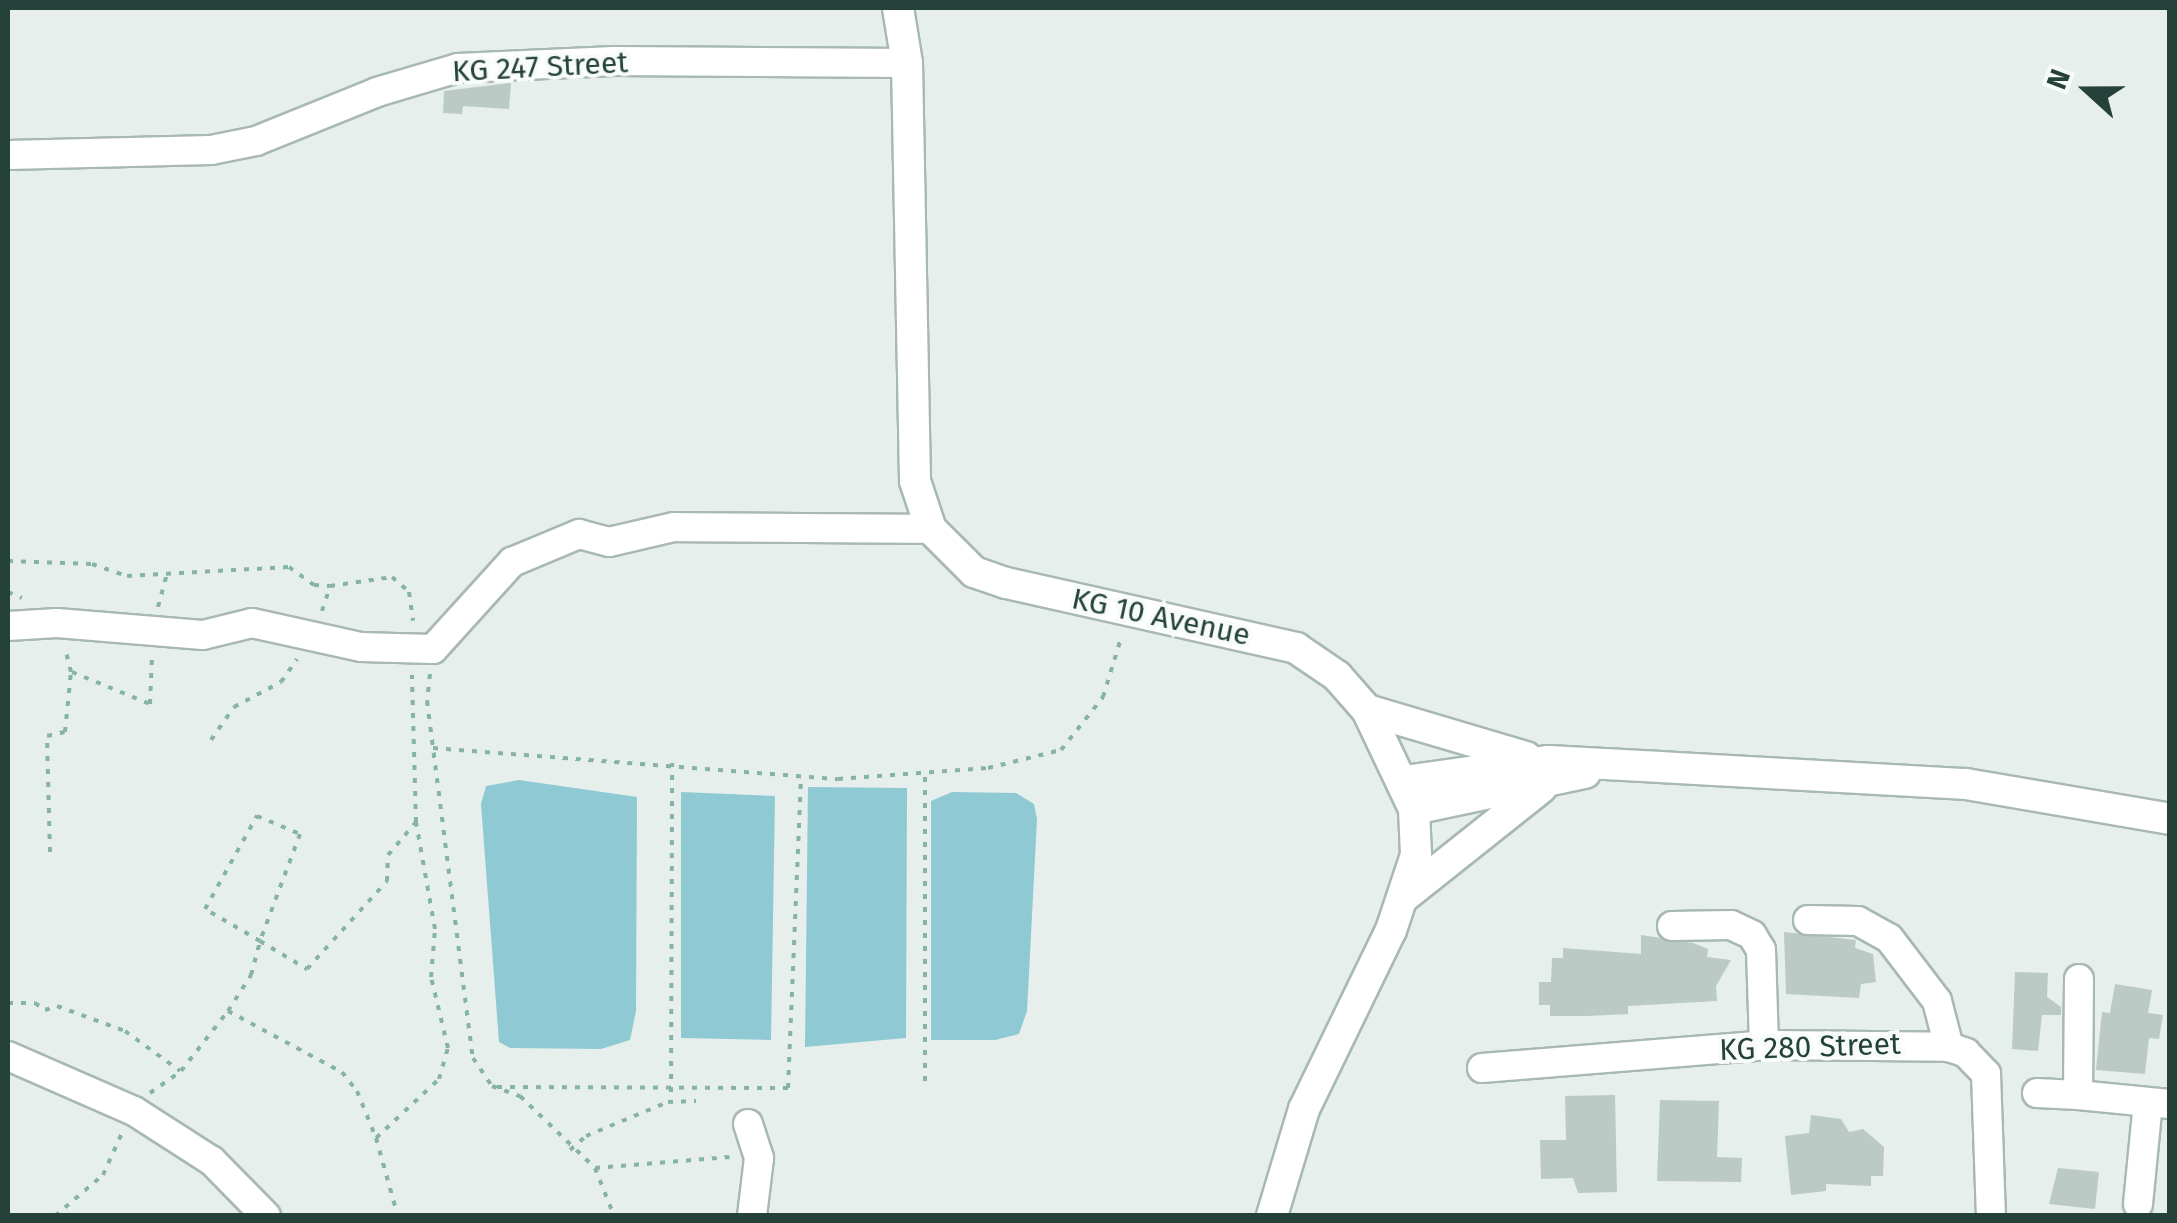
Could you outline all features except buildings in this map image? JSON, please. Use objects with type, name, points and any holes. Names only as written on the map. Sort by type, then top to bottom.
[{"type":"street","name":"KG 10 Avenue","points":[[898,8],[906,62],[915,481],[931,529],[974,572],[1296,648],[1336,676],[1367,710],[1409,795],[1416,855],[1402,898],[1304,1109],[1272,1216]]},
{"type":"street","name":"KG 247 Street","points":[[8,155],[211,150],[288,130],[422,77],[474,66],[906,62]]},
{"type":"street","points":[[8,626],[57,623],[202,635],[252,624],[312,634],[361,648],[424,648],[512,562],[579,534],[609,542],[674,527],[931,529]]},
{"type":"street","points":[[1367,710],[1550,772]]},
{"type":"street","points":[[1409,795],[1612,765],[1966,784],[2170,818]]},
{"type":"street","points":[[1402,898],[1550,772]]},
{"type":"street","points":[[1808,920],[1858,922],[1889,938],[1938,1001],[1950,1047],[1966,1053],[1986,1074],[1991,1216]]},
{"type":"street","points":[[1672,926],[1732,925],[1752,935],[1761,950],[1764,1046]]},
{"type":"street","points":[[2078,1094],[2079,978]]},
{"type":"street","name":"KG 280 Street","points":[[1482,1068],[1764,1046],[1950,1047]]},
{"type":"street","points":[[8,1056],[134,1111],[212,1161],[266,1216]]},
{"type":"street","points":[[2037,1093],[2159,1103],[2138,1204]]},
{"type":"street","points":[[752,1137],[752,1216]]},
{"type":"path","points":[[8,561],[92,564],[128,576],[289,566],[314,585],[402,581],[409,592],[424,648],[427,701],[473,1058],[492,1086],[520,1096],[570,1150],[595,1168],[614,1216]]},
{"type":"path","points":[[210,740],[234,707],[281,682],[312,634],[330,586]]},
{"type":"path","points":[[433,748],[672,763],[801,776],[925,777],[1061,750],[1103,698],[1128,611]]},
{"type":"path","points":[[376,1138],[438,1079],[448,1048],[431,978],[433,911],[416,822],[424,648]]},
{"type":"path","points":[[50,852],[47,736],[65,732],[71,672],[150,704]]},
{"type":"path","points":[[671,1092],[672,763]]},
{"type":"path","points":[[492,1086],[671,1092],[788,1088],[801,776]]},
{"type":"path","points":[[925,777],[925,1084]]},
{"type":"path","points":[[55,1216],[103,1174],[134,1111],[181,1072],[251,974],[260,941],[300,834],[257,816],[205,909],[260,941],[307,968],[387,881],[388,855],[416,822]]},
{"type":"path","points":[[8,1003],[36,1003],[45,1010],[57,1006],[125,1031],[181,1072]]},
{"type":"path","points":[[228,1011],[342,1072],[357,1091],[376,1138],[395,1206]]},
{"type":"path","points":[[570,1150],[586,1136],[668,1102],[696,1101]]},
{"type":"path","points":[[595,1168],[752,1137]]},
{"type":"water","points":[[519,780],[637,797],[636,1011],[630,1040],[601,1049],[510,1048],[499,1042],[481,804],[486,786]]},
{"type":"water","points":[[808,787],[907,788],[906,1038],[805,1047]]},
{"type":"water","points":[[681,792],[775,796],[771,1040],[681,1038]]},
{"type":"water","points":[[952,792],[1016,793],[1034,804],[1037,819],[1027,1011],[1019,1034],[995,1040],[931,1040],[931,801]]}]
